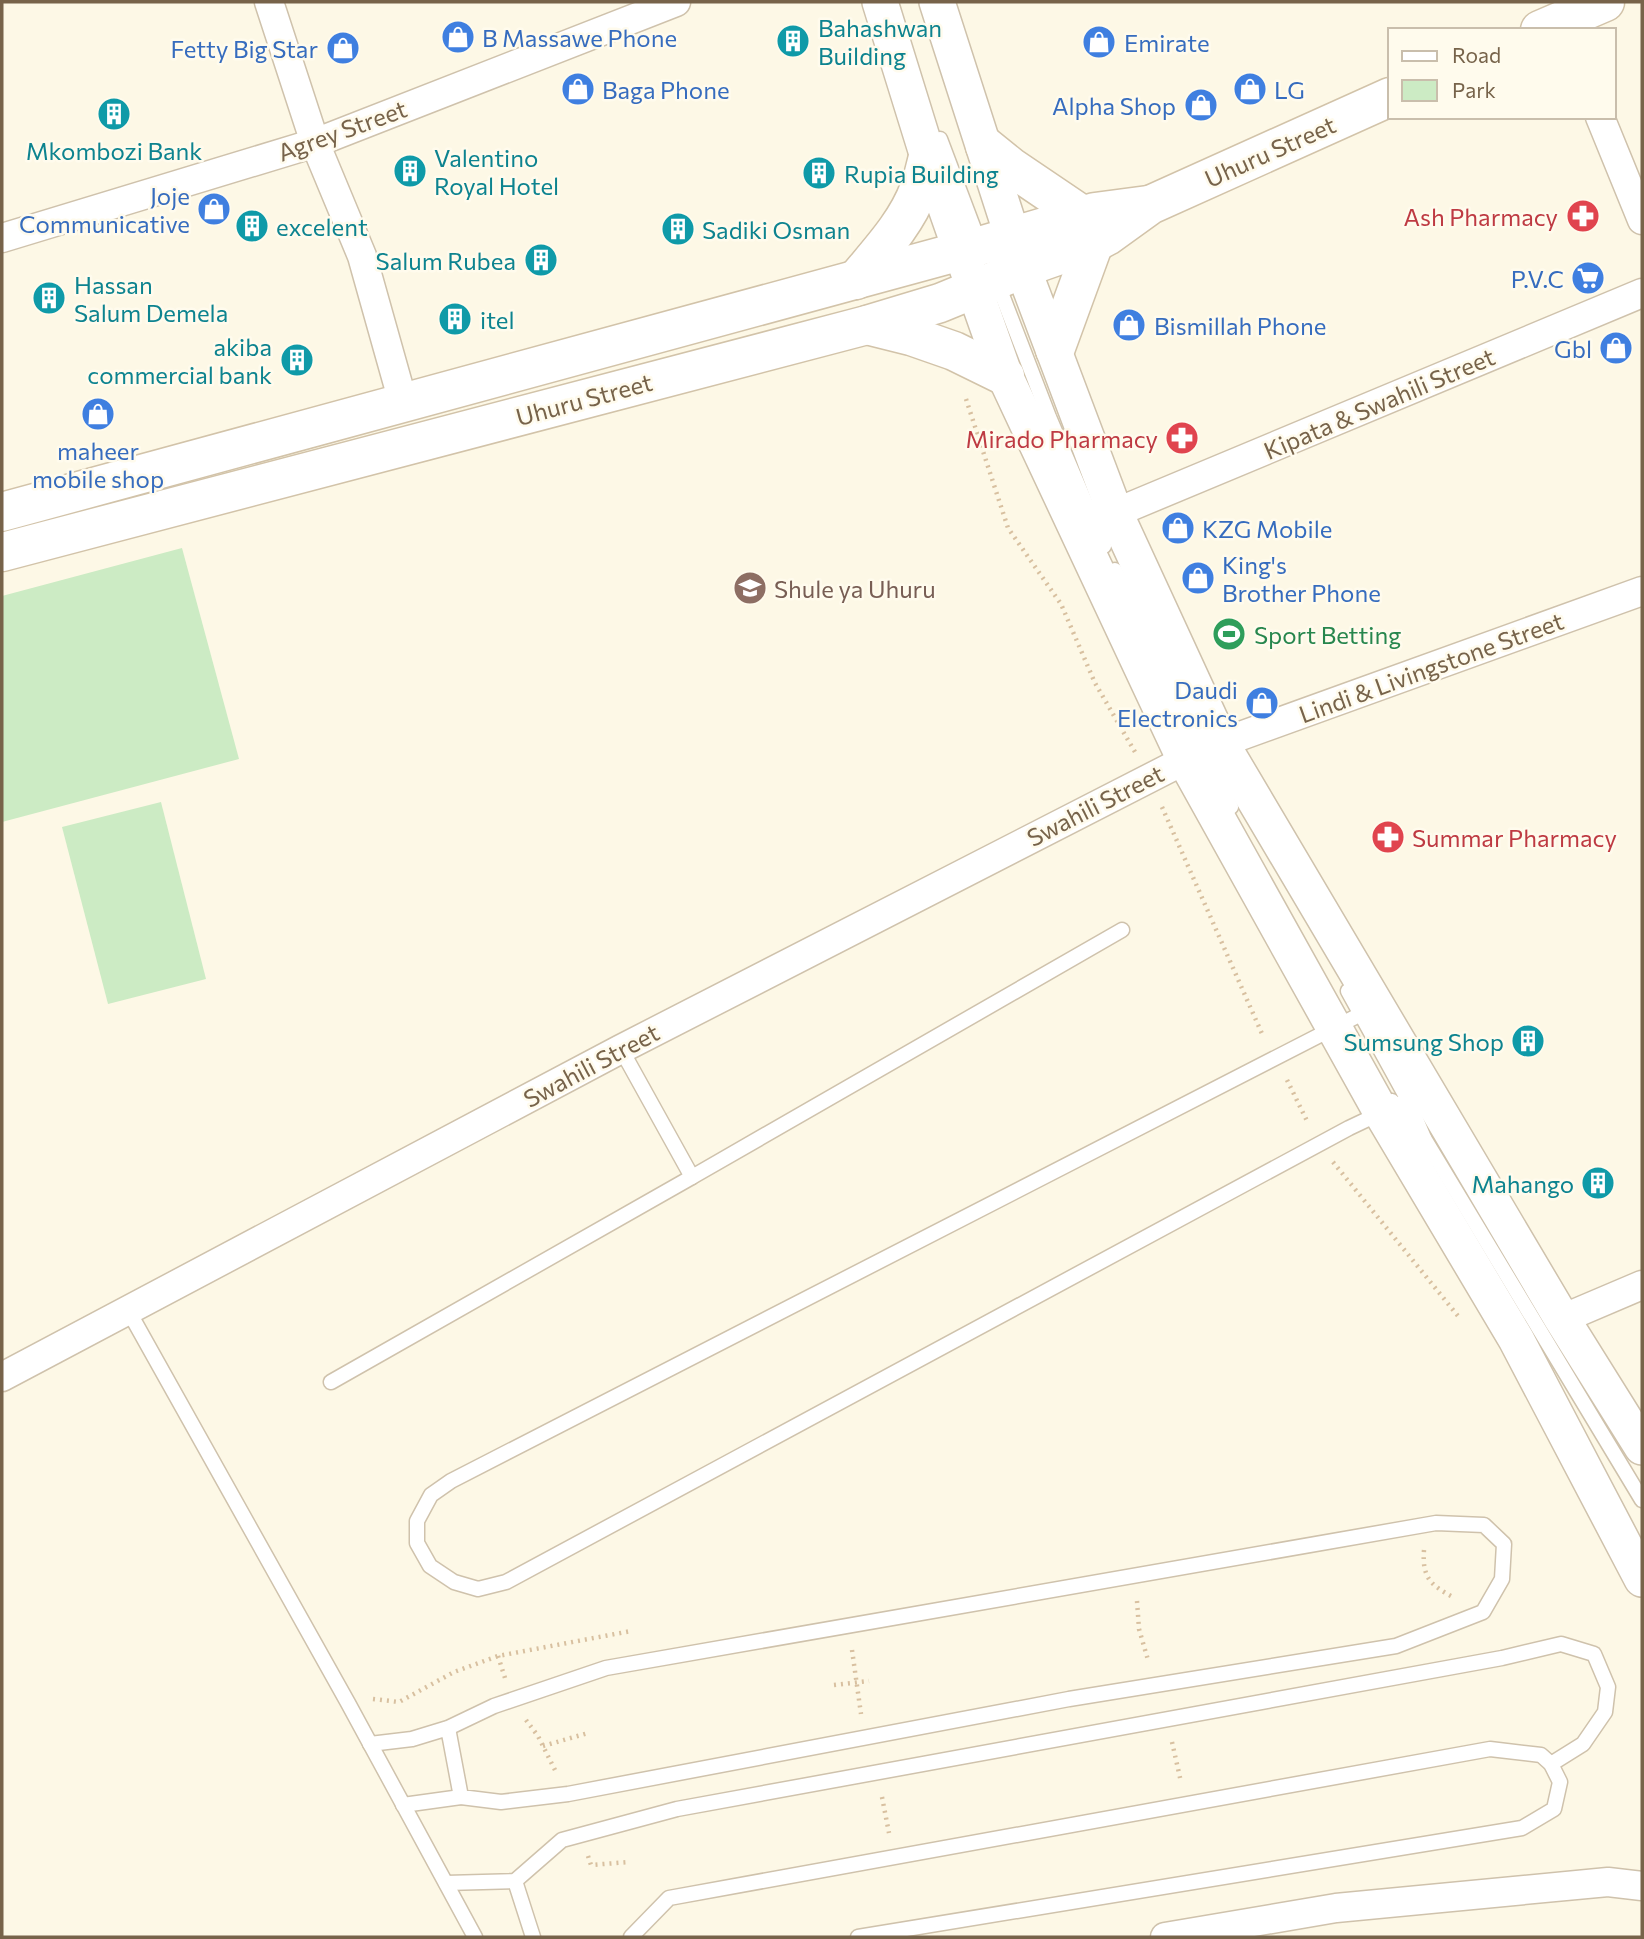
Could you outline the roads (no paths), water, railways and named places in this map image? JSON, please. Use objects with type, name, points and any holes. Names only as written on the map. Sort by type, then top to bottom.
[{"type":"main road","points":[[1555,27],[1605,2]]},
{"type":"main road","name":"Uhuru Street","points":[[2,512],[856,280],[996,260],[1150,205],[1388,98]]},
{"type":"main road","points":[[856,280],[909,211],[919,189],[932,144]]},
{"type":"main road","points":[[985,146],[1088,229],[1055,350]]},
{"type":"main road","name":"Uhuru Street","points":[[2,552],[867,325],[940,303],[996,260]]},
{"type":"main road","points":[[867,325],[954,351],[1005,376]]},
{"type":"street","points":[[269,2],[314,143],[362,256],[403,402]]},
{"type":"street","name":"Agrey Street","points":[[2,238],[314,143],[676,2]]},
{"type":"street","points":[[880,2],[932,144],[996,260],[1055,350],[1115,513],[1220,743],[1562,1319],[1642,1447]]},
{"type":"street","points":[[937,2],[985,146],[1005,376],[1185,760],[1345,1015],[1642,1579]]},
{"type":"street","points":[[1601,119],[1642,220]]},
{"type":"street","name":"Kipata & Swahili Street","points":[[1115,513],[1642,293]]},
{"type":"street","name":"Lindi & Livingstone Street","points":[[1220,743],[1642,591]]},
{"type":"street","name":"Swahili Street","points":[[2,1377],[621,1049],[1185,760]]},
{"type":"street","points":[[1562,1319],[1642,1285]]},
{"type":"street","points":[[1165,1937],[1336,1908],[1608,1882],[1642,1886]]},
{"type":"lane","points":[[895,2],[911,53]]},
{"type":"lane","points":[[923,2],[996,260],[1049,417],[1100,537],[1235,815]]},
{"type":"lane","points":[[996,260],[1142,597],[1242,798],[1308,918]]},
{"type":"lane","points":[[331,1382],[1122,930]]},
{"type":"lane","points":[[1341,978],[1345,1015],[451,1480],[431,1495],[417,1521],[417,1543],[430,1566],[454,1582],[478,1589],[506,1582],[1395,1106],[1424,1138],[1642,1500]]},
{"type":"lane","points":[[621,1049],[692,1177]]},
{"type":"lane","points":[[128,1310],[348,1703],[475,1937]]},
{"type":"lane","points":[[370,1744],[412,1739],[448,1728],[494,1706],[606,1668],[1436,1523],[1484,1525],[1504,1544],[1502,1579],[1483,1612],[1396,1646],[1069,1699],[568,1794],[501,1802],[461,1797],[403,1805]]},
{"type":"lane","points":[[446,1882],[515,1881],[562,1840],[677,1809],[1502,1658],[1561,1644],[1594,1654],[1608,1686],[1605,1712],[1583,1744],[1551,1764]]},
{"type":"lane","points":[[448,1728],[461,1797]]},
{"type":"lane","points":[[631,1937],[669,1898],[1490,1749],[1541,1755],[1551,1764],[1560,1782],[1554,1809],[1522,1828],[858,1937]]},
{"type":"lane","points":[[515,1881],[533,1937]]},
{"type":"waterway","points":[[62,515],[115,503]]},
{"type":"place","name":"B Massawe Phone","points":[[458,37]]},
{"type":"place","name":"Bahashwan Building","points":[[793,41]]},
{"type":"place","name":"Emirate","points":[[1099,42]]},
{"type":"place","name":"Fetty Big Star","points":[[343,48]]},
{"type":"place","name":"Baga Phone","points":[[578,89]]},
{"type":"place","name":"LG","points":[[1250,89]]},
{"type":"place","name":"Alpha Shop","points":[[1201,105]]},
{"type":"place","name":"Mkombozi Bank","points":[[114,114]]},
{"type":"place","name":"Valentino Royal Hotel","points":[[410,171]]},
{"type":"place","name":"Rupia Building","points":[[819,173]]},
{"type":"place","name":"Joje Communicative","points":[[214,209]]},
{"type":"place","name":"Ash Pharmacy","points":[[1583,216]]},
{"type":"place","name":"excelent","points":[[252,226]]},
{"type":"place","name":"Sadiki Osman","points":[[678,229]]},
{"type":"place","name":"Salum Rubea","points":[[541,260]]},
{"type":"place","name":"P.V.C","points":[[1588,278]]},
{"type":"place","name":"Hassan Salum Demela","points":[[49,298]]},
{"type":"place","name":"itel","points":[[455,319]]},
{"type":"place","name":"Bismillah Phone","points":[[1129,325]]},
{"type":"place","name":"Gbl","points":[[1616,348]]},
{"type":"place","name":"akiba commercial bank","points":[[297,360]]},
{"type":"place","name":"maheer mobile shop","points":[[98,414]]},
{"type":"place","name":"Mirado Pharmacy","points":[[1182,438]]},
{"type":"place","name":"KZG Mobile","points":[[1178,528]]},
{"type":"place","name":"King's Brother Phone","points":[[1198,578]]},
{"type":"place","name":"Shule ya Uhuru","points":[[750,588]]},
{"type":"place","name":"Sport Betting","points":[[1229,634]]},
{"type":"place","name":"Daudi Electronics","points":[[1262,703]]},
{"type":"place","name":"Summar Pharmacy","points":[[1388,837]]},
{"type":"place","name":"Sumsung Shop","points":[[1528,1041]]},
{"type":"place","name":"Mahango","points":[[1598,1183]]}]
